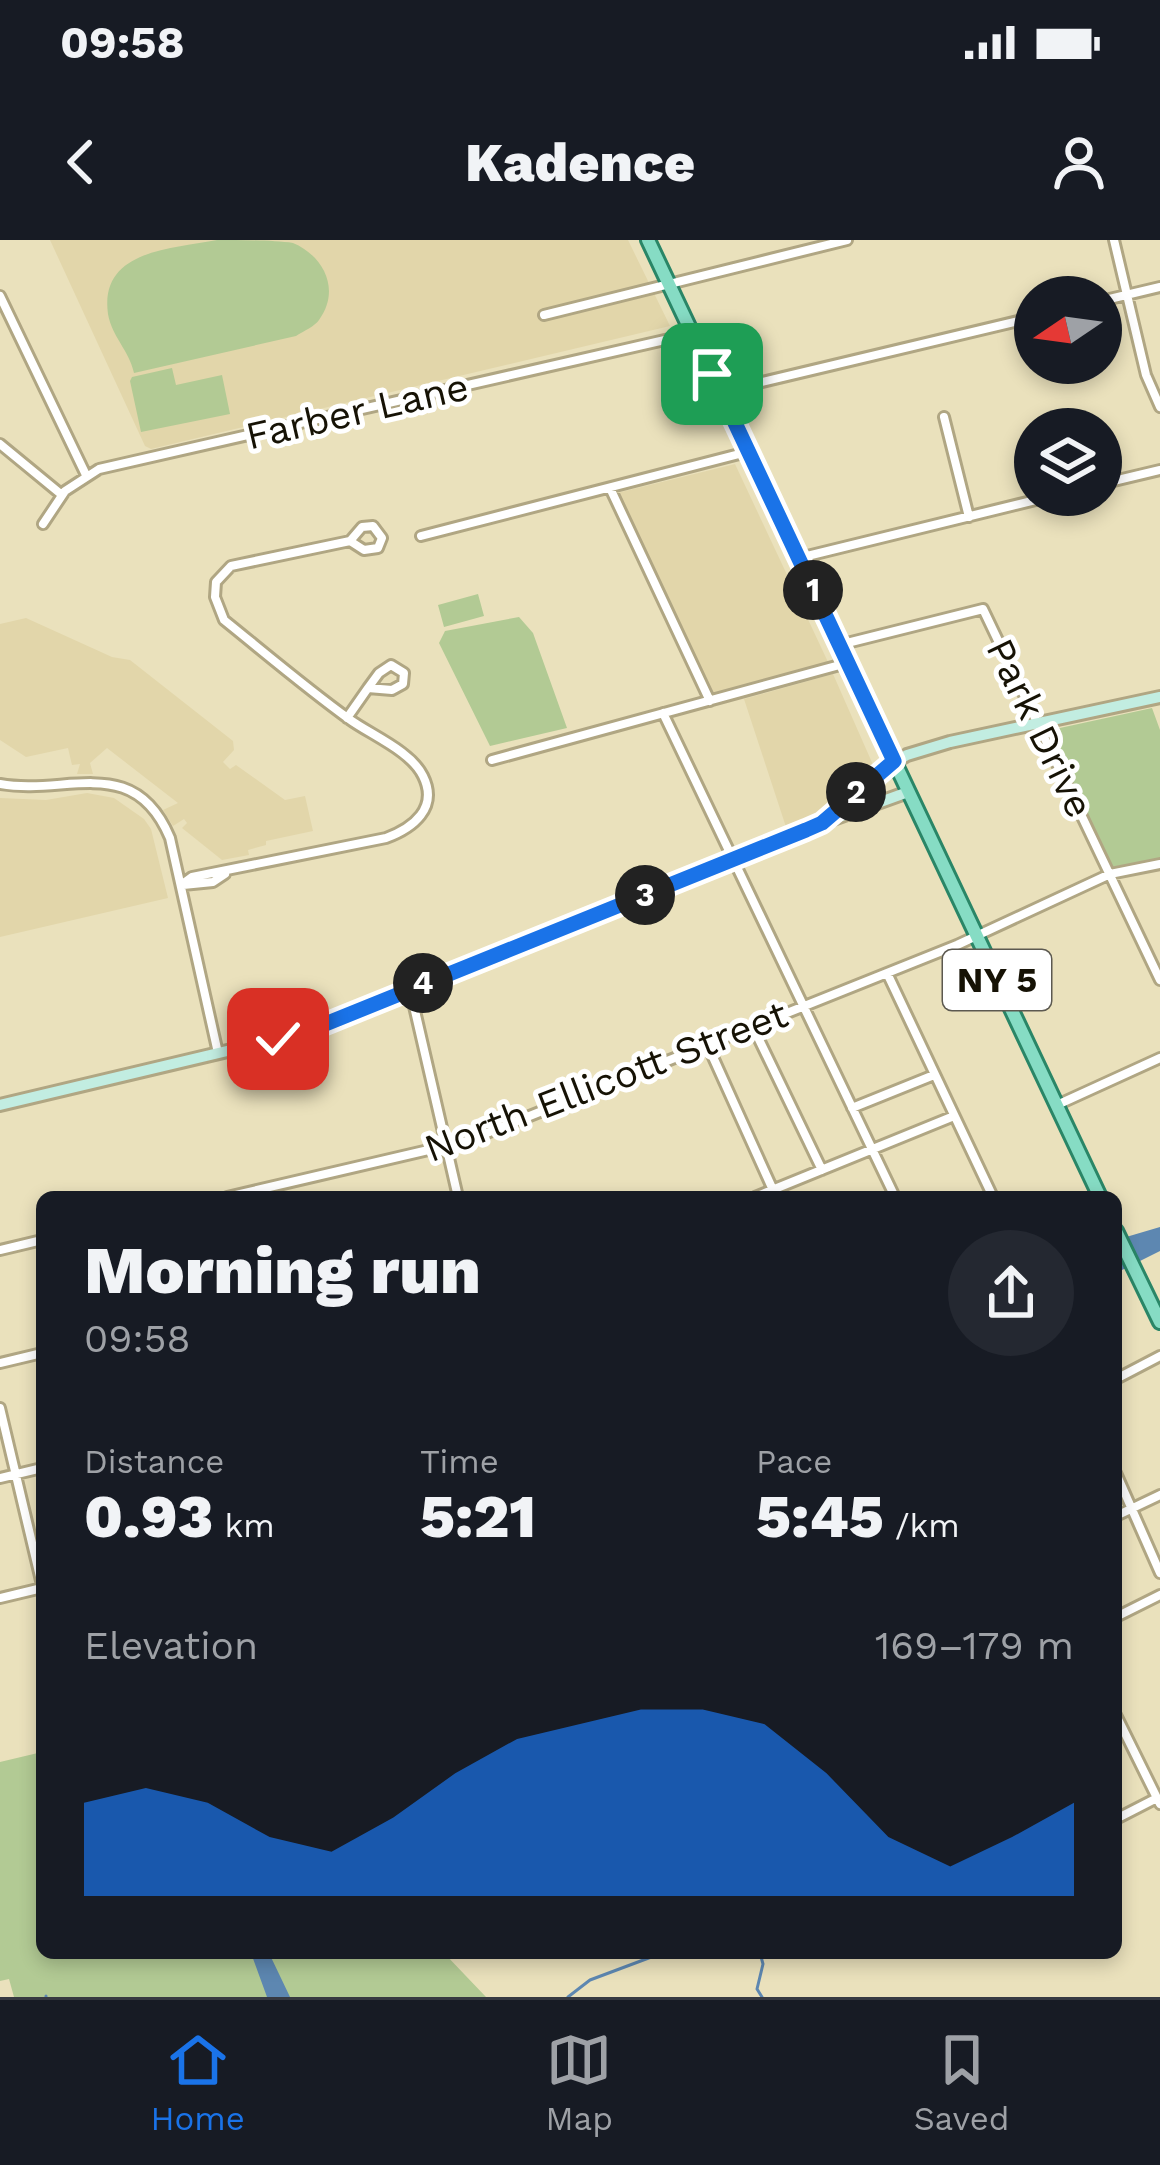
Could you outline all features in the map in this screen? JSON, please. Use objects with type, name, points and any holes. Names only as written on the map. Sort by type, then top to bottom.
[{"type":"main road","name":"NY 5","points":[[647,240],[1097,1191]]},
{"type":"main road","points":[[1122,1243],[1160,1322]]},
{"type":"street","points":[[544,315],[847,240]]},
{"type":"street","points":[[1114,240],[1146,375],[1160,407]]},
{"type":"street","points":[[1122,296],[1160,287]]},
{"type":"street","points":[[0,296],[86,475]]},
{"type":"street","points":[[720,392],[1014,322]]},
{"type":"street","name":"Farber Lane","points":[[43,524],[62,495],[86,475],[123,463],[693,333]]},
{"type":"street","points":[[944,417],[969,517]]},
{"type":"street","points":[[0,445],[62,495]]},
{"type":"street","points":[[422,536],[748,452]]},
{"type":"street","points":[[1122,479],[1160,470]]},
{"type":"street","points":[[610,488],[710,701]]},
{"type":"street","points":[[798,559],[1014,506]]},
{"type":"street","points":[[181,885],[191,877],[386,838],[410,828],[421,817],[428,790],[422,772],[224,620],[215,589],[220,575],[232,566],[350,541]]},
{"type":"street","name":"Park Drive","points":[[839,645],[982,609],[1160,980]]},
{"type":"street","points":[[492,760],[848,663]]},
{"type":"street","points":[[347,718],[368,688],[379,673],[391,665],[404,673],[404,683],[392,690],[368,688]]},
{"type":"street","points":[[822,823],[894,761],[950,742],[1160,697]]},
{"type":"street","points":[[663,713],[892,1191]]},
{"type":"street","points":[[0,784],[44,787],[101,781],[134,793],[163,823],[218,1053]]},
{"type":"street","points":[[0,1105],[303,1033],[908,792]]},
{"type":"street","name":"North Ellicott Street","points":[[253,1191],[467,1142],[977,937],[1110,874],[1160,864]]},
{"type":"street","points":[[887,974],[990,1191]]},
{"type":"street","points":[[410,988],[457,1191]]},
{"type":"street","points":[[753,1027],[822,1170]]},
{"type":"street","points":[[708,1046],[773,1190],[954,1116]]},
{"type":"street","points":[[1057,1105],[1160,1058]]},
{"type":"street","points":[[852,1108],[935,1075]]},
{"type":"street","points":[[0,1250],[36,1241]]},
{"type":"street","points":[[0,1363],[36,1354]]},
{"type":"street","points":[[1122,1375],[1160,1356]]},
{"type":"street","points":[[0,1408],[36,1561]]},
{"type":"street","points":[[0,1478],[36,1469]]},
{"type":"street","points":[[1122,1487],[1160,1573]]},
{"type":"street","points":[[1122,1513],[1160,1495]]},
{"type":"street","points":[[0,1598],[36,1588]]},
{"type":"street","points":[[1122,1614],[1160,1595]]},
{"type":"street","points":[[1122,1727],[1159,1801],[1122,1816]]},
{"type":"shaded area","points":[[50,240],[628,240],[670,326],[151,449],[145,446]]},
{"type":"shaded area","points":[[735,464],[828,662],[711,696],[617,493]]},
{"type":"shaded area","points":[[26,618],[112,657],[130,660],[233,741],[234,750],[223,762],[230,769],[236,765],[285,800],[305,796],[313,831],[266,841],[248,850],[249,855],[222,860],[182,828],[187,823],[184,819],[173,826],[163,810],[178,803],[107,748],[90,763],[93,774],[77,774],[80,764],[72,765],[68,748],[26,757],[0,740],[0,624]]},
{"type":"shaded area","points":[[833,674],[874,767],[825,809],[787,830],[744,699]]},
{"type":"shaded area","points":[[87,793],[114,798],[144,819],[151,829],[168,898],[0,937],[0,798],[46,800]]},
{"type":"green space","points":[[217,240],[293,243],[313,256],[329,286],[319,320],[296,336],[134,373],[108,314],[108,293],[115,276],[143,256]]},
{"type":"green space","points":[[172,368],[176,385],[222,375],[230,414],[141,432],[130,381]]},
{"type":"green space","points":[[478,594],[484,616],[444,627],[438,605]]},
{"type":"green space","points":[[519,617],[533,633],[567,728],[490,746],[439,643],[445,631]]},
{"type":"green space","points":[[1152,708],[1160,730],[1160,858],[1113,867],[1046,731]]},
{"type":"green space","points":[[36,1753],[36,1959],[450,1959],[486,1997],[14,1997],[9,1979],[0,1981],[0,1762]]},
{"type":"water","points":[[1160,1227],[1160,1251],[1122,1270],[1122,1238]]},
{"type":"water","points":[[253,1959],[272,1959],[290,1997],[267,1997]]},
{"type":"waterway","points":[[568,1997],[590,1980],[646,1959]]},
{"type":"waterway","points":[[762,1959],[757,1989],[762,1997]]},
{"type":"route","points":[[278,1039],[303,1033],[822,823],[894,761],[712,374]]}]
